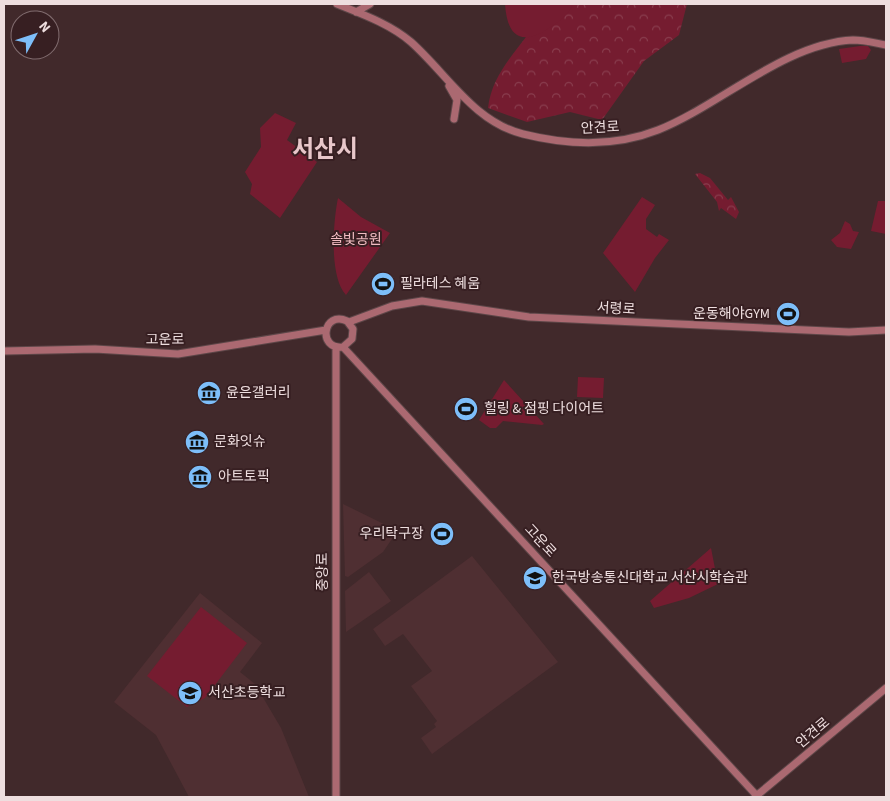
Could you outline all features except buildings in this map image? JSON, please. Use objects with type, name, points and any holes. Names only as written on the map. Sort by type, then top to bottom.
[{"type":"street","name":"안견로","points":[[337,4],[402,35],[479,112],[501,127],[538,137],[601,143],[641,136],[664,128],[780,63],[811,50],[837,42],[855,40],[886,45]]},
{"type":"street","points":[[356,12],[370,4]]},
{"type":"street","points":[[449,81],[448,84],[457,100],[454,119]]},
{"type":"street","name":"서령로","points":[[349,322],[392,306],[422,301],[529,317],[849,332],[886,330]]},
{"type":"street","name":"고운로","points":[[349,322],[341,318],[329,324],[326,330],[328,340],[340,347],[757,797]]},
{"type":"street","points":[[340,347],[351,342],[354,336],[354,329],[349,322]]},
{"type":"street","name":"고운로","points":[[4,351],[95,350],[178,354],[326,330]]},
{"type":"street","name":"중앙로","points":[[336,797],[340,347]]},
{"type":"street","name":"안견로","points":[[757,797],[886,688]]},
{"type":"shaded area","points":[[343,504],[394,529],[396,533],[383,552],[348,577],[345,576]]},
{"type":"shaded area","points":[[472,556],[558,662],[432,754],[421,738],[436,727],[434,724],[437,721],[411,686],[432,671],[403,634],[385,646],[373,629]]},
{"type":"shaded area","points":[[369,572],[391,601],[346,632],[345,591]]},
{"type":"shaded area","name":"서산초등학교","points":[[200,593],[262,643],[240,672],[255,684],[281,728],[309,797],[189,797],[156,735],[114,702]]},
{"type":"green space","points":[[505,4],[573,4],[566,15],[552,26],[539,34],[523,37],[512,31],[506,15]]},
{"type":"green space","points":[[546,4],[687,4],[679,35],[644,61],[602,120],[570,112],[527,122],[488,108],[491,93],[504,66],[531,30]]},
{"type":"green space","points":[[868,46],[871,50],[866,59],[842,63],[839,49]]},
{"type":"green space","points":[[275,113],[296,123],[287,140],[317,162],[280,218],[250,194],[252,184],[245,172],[261,147],[260,128]]},
{"type":"green space","points":[[700,173],[710,178],[728,200],[731,197],[739,212],[736,219],[721,208],[719,211],[717,202],[695,174]]},
{"type":"green space","points":[[642,197],[655,205],[646,219],[646,229],[657,237],[659,234],[669,240],[655,258],[635,292],[603,253]]},
{"type":"green space","name":"솔빛공원","points":[[338,198],[361,217],[390,233],[346,295],[337,276],[335,263],[334,234]]},
{"type":"green space","points":[[878,201],[886,201],[886,234],[871,231]]},
{"type":"green space","points":[[845,221],[850,224],[853,231],[859,232],[851,249],[837,247],[831,240],[840,233]]},
{"type":"green space","points":[[578,377],[604,378],[603,398],[577,397]]},
{"type":"green space","points":[[504,380],[544,424],[503,421],[496,428],[490,428],[479,420]]},
{"type":"green space","points":[[711,548],[718,584],[689,598],[654,608],[650,601]]},
{"type":"green space","points":[[201,607],[247,643],[205,698],[187,707],[147,676]]},
{"type":"place","name":"필라테스 혜움","points":[[383,284]]},
{"type":"place","name":"운동해야GYM","points":[[788,314]]},
{"type":"place","name":"윤은갤러리","points":[[209,393]]},
{"type":"place","name":"힐링 & 점핑 다이어트","points":[[466,409]]},
{"type":"place","name":"문화잇슈","points":[[197,442]]},
{"type":"place","name":"아트토픽","points":[[200,477]]},
{"type":"place","name":"우리탁구장","points":[[442,534]]},
{"type":"place","name":"한국방송통신대학교 서산시학습관","points":[[535,578]]},
{"type":"place","name":"서산초등학교","points":[[190,693]]},
{"type":"district","name":"서산시","points":[[325,149]]}]
